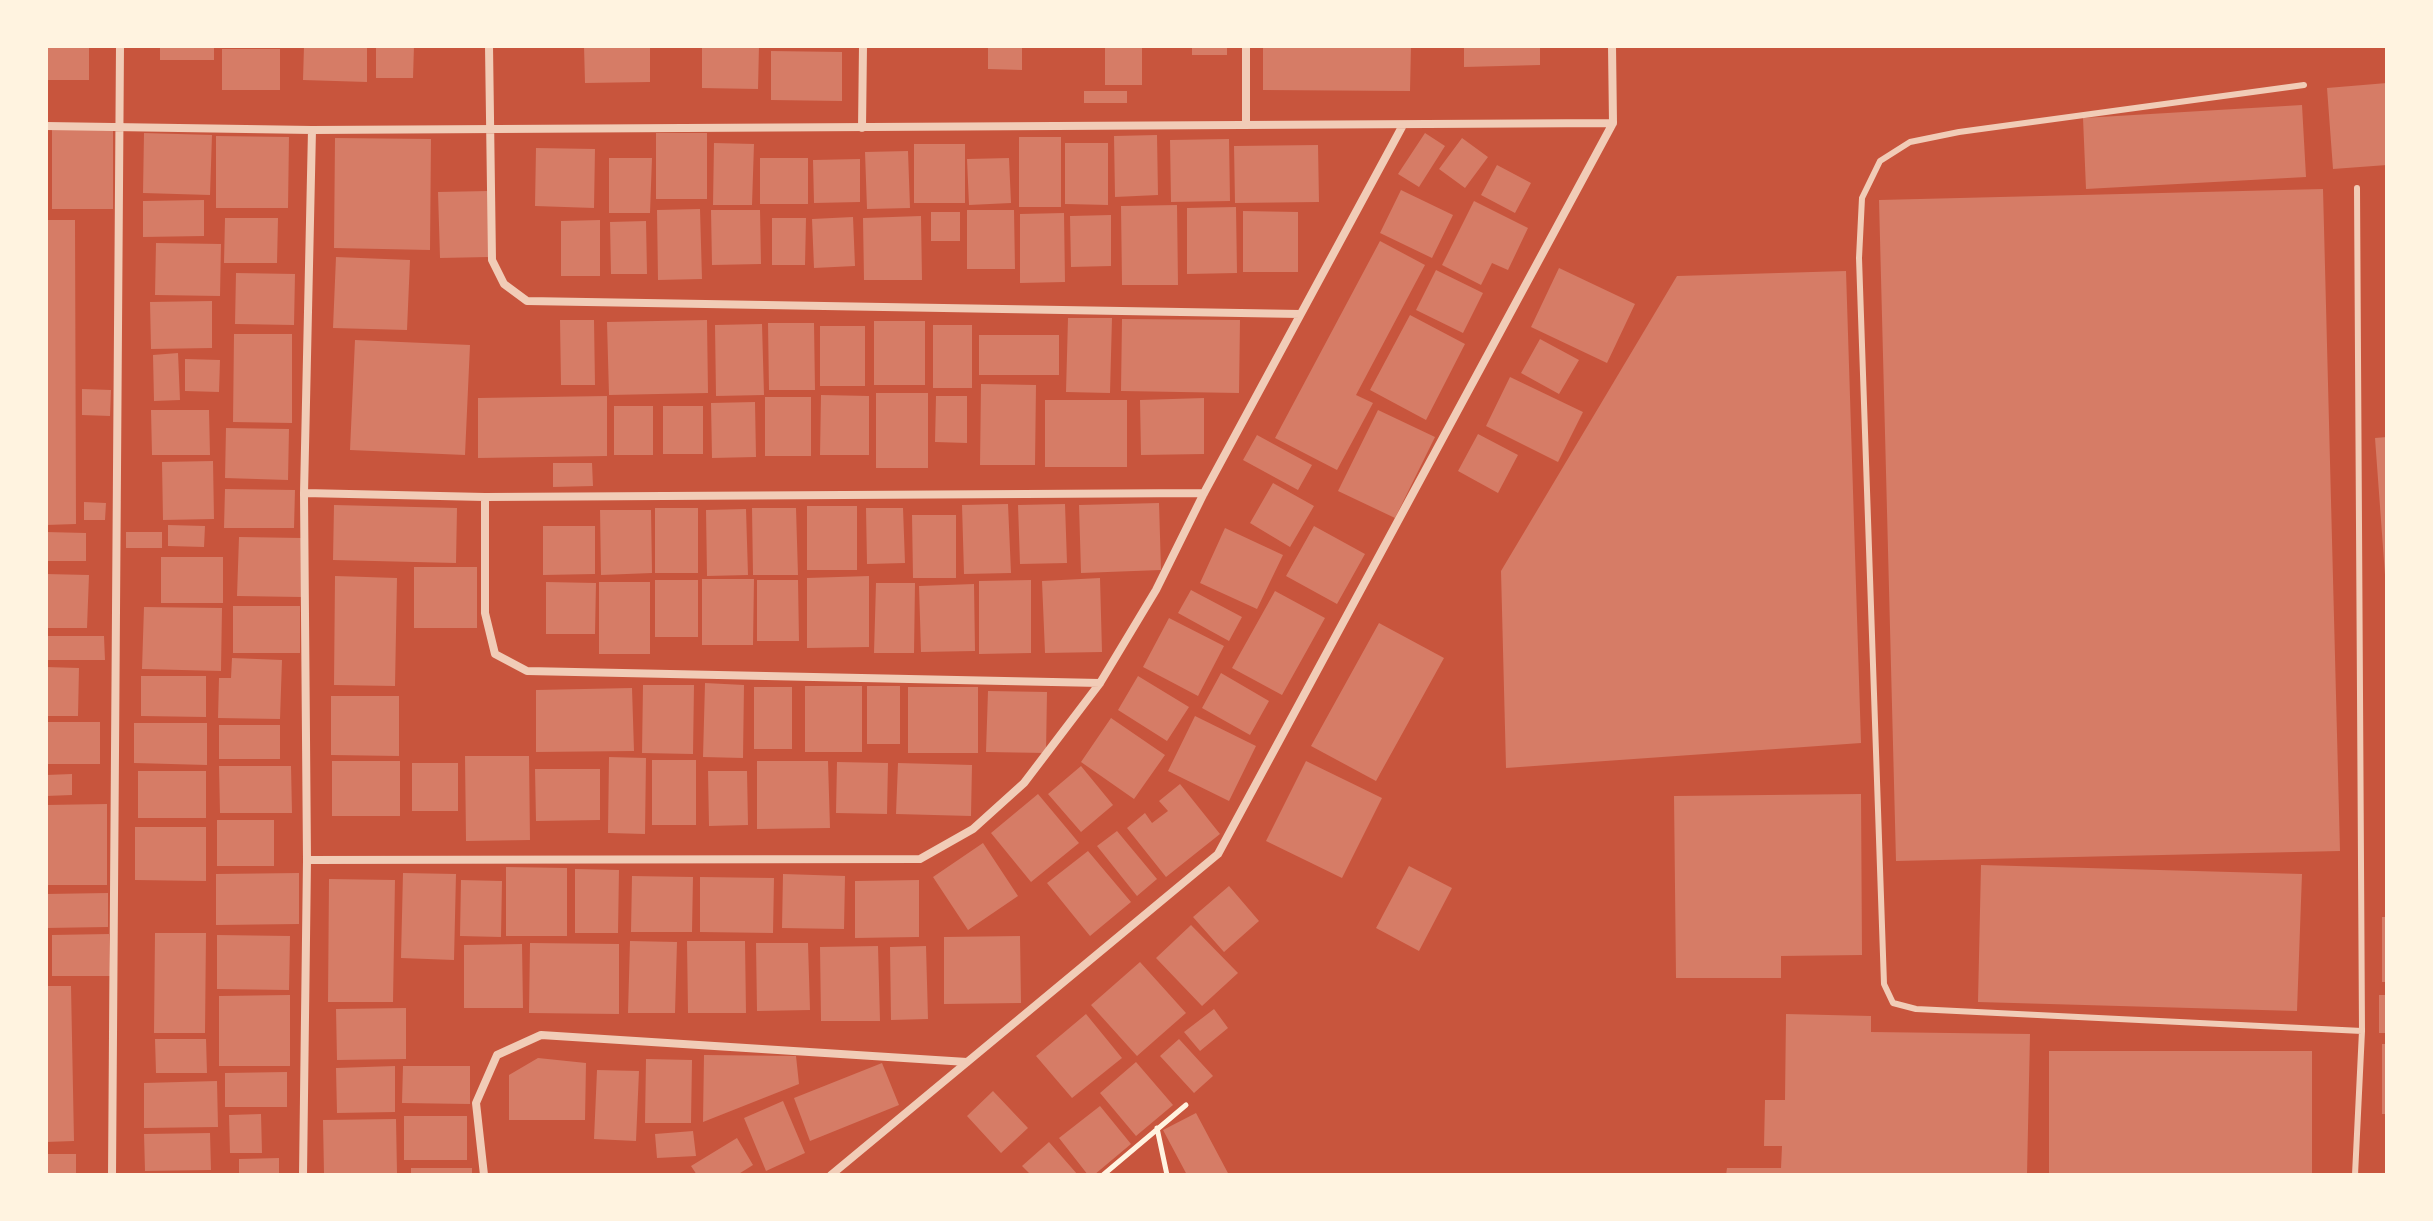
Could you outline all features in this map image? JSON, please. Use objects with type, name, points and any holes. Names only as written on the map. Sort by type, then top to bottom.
[{"type":"street","points":[[112,1175],[120,46]]},
{"type":"street","points":[[489,46],[492,260],[504,284],[527,301],[1300,314]]},
{"type":"street","points":[[862,128],[863,46]]},
{"type":"street","points":[[1246,46],[1246,125]]},
{"type":"street","points":[[831,1175],[1218,854],[1613,123],[1612,46]]},
{"type":"street","points":[[46,126],[312,130],[1613,123]]},
{"type":"street","points":[[307,860],[920,859],[973,829],[1024,783],[1100,683],[1156,590],[1204,493],[1403,125]]},
{"type":"street","points":[[303,1175],[307,860],[304,493],[312,130]]},
{"type":"street","points":[[304,493],[485,497],[1204,493]]},
{"type":"street","points":[[485,497],[485,613],[495,654],[527,671],[1100,683]]},
{"type":"street","points":[[484,1175],[476,1103],[497,1055],[541,1035],[967,1062]]},
{"type":"lane","points":[[2304,85],[1959,132],[1910,142],[1880,161],[1862,198],[1859,274],[1884,984],[1893,1003],[1916,1009],[2362,1031]]},
{"type":"lane","points":[[2355,1175],[2362,1031],[2357,188]]},
{"type":"path","points":[[1103,1175],[1186,1105]]},
{"type":"path","points":[[1157,1128],[1167,1175]]},
{"type":"building","points":[[46,46],[89,46],[89,80],[46,80]]},
{"type":"building","points":[[160,46],[214,46],[214,60],[160,60]]},
{"type":"building","points":[[304,46],[367,46],[367,82],[303,80]]},
{"type":"building","points":[[376,46],[414,46],[413,78],[376,78]]},
{"type":"building","points":[[584,46],[650,46],[650,82],[585,83]]},
{"type":"building","points":[[702,46],[759,46],[758,89],[702,88]]},
{"type":"building","points":[[988,46],[1022,46],[1022,70],[988,69]]},
{"type":"building","points":[[1105,46],[1142,46],[1142,85],[1105,85]]},
{"type":"building","points":[[1192,46],[1227,46],[1227,55],[1192,55]]},
{"type":"building","points":[[1263,46],[1411,46],[1410,91],[1263,90]]},
{"type":"building","points":[[1464,46],[1540,46],[1540,65],[1464,67]]},
{"type":"building","points":[[222,49],[280,49],[280,90],[222,90]]},
{"type":"building","points":[[771,51],[842,52],[842,101],[771,100]]},
{"type":"building","points":[[2387,83],[2387,165],[2333,169],[2327,88]]},
{"type":"building","points":[[1084,91],[1127,91],[1127,103],[1084,103]]},
{"type":"building","points":[[2302,105],[2306,177],[2086,189],[2083,118]]},
{"type":"building","points":[[52,129],[113,129],[113,209],[52,209]]},
{"type":"building","points":[[144,133],[212,135],[210,195],[143,193]]},
{"type":"building","points":[[656,133],[707,133],[707,199],[656,199]]},
{"type":"building","points":[[1425,133],[1445,146],[1419,187],[1398,174]]},
{"type":"building","points":[[1157,135],[1158,195],[1115,197],[1114,136]]},
{"type":"building","points":[[216,136],[289,137],[288,208],[216,208]]},
{"type":"building","points":[[1019,137],[1061,137],[1061,207],[1019,207]]},
{"type":"building","points":[[335,138],[431,139],[430,250],[334,248]]},
{"type":"building","points":[[1462,138],[1488,157],[1465,188],[1439,169]]},
{"type":"building","points":[[1229,139],[1230,201],[1171,202],[1170,140]]},
{"type":"building","points":[[714,143],[754,144],[752,205],[713,205]]},
{"type":"building","points":[[1065,143],[1108,143],[1108,205],[1065,204]]},
{"type":"building","points":[[914,144],[965,144],[965,203],[914,203]]},
{"type":"building","points":[[1318,145],[1319,202],[1235,203],[1234,146]]},
{"type":"building","points":[[536,148],[595,149],[594,208],[535,206]]},
{"type":"building","points":[[908,151],[910,208],[867,209],[865,152]]},
{"type":"building","points":[[609,158],[652,158],[650,213],[609,213]]},
{"type":"building","points":[[760,158],[808,158],[808,204],[760,204]]},
{"type":"building","points":[[1009,158],[1011,203],[969,205],[967,159]]},
{"type":"building","points":[[860,159],[860,202],[814,203],[813,160]]},
{"type":"building","points":[[1497,165],[1531,183],[1515,213],[1481,195]]},
{"type":"building","points":[[2323,189],[2340,851],[1896,861],[1879,200]]},
{"type":"building","points":[[1401,190],[1453,215],[1432,258],[1380,233]]},
{"type":"building","points":[[488,191],[489,257],[440,258],[438,192]]},
{"type":"building","points":[[204,200],[204,236],[143,237],[143,201]]},
{"type":"building","points":[[1474,201],[1528,228],[1508,270],[1492,263],[1481,285],[1442,265]]},
{"type":"building","points":[[1177,205],[1178,285],[1122,285],[1121,206]]},
{"type":"building","points":[[1236,207],[1237,273],[1187,274],[1187,208]]},
{"type":"building","points":[[700,209],[702,279],[658,280],[657,210]]},
{"type":"building","points":[[711,210],[760,210],[761,264],[712,265]]},
{"type":"building","points":[[967,210],[1014,210],[1015,269],[967,269]]},
{"type":"building","points":[[1243,211],[1298,212],[1298,272],[1243,272]]},
{"type":"building","points":[[931,212],[960,212],[960,241],[931,241]]},
{"type":"building","points":[[1064,213],[1065,282],[1020,283],[1020,214]]},
{"type":"building","points":[[1111,215],[1111,266],[1071,267],[1070,216]]},
{"type":"building","points":[[921,216],[922,280],[864,280],[863,218]]},
{"type":"building","points":[[853,217],[855,266],[814,268],[812,219]]},
{"type":"building","points":[[225,218],[278,218],[277,263],[224,263]]},
{"type":"building","points":[[772,218],[806,218],[805,265],[772,265]]},
{"type":"building","points":[[46,220],[75,220],[76,524],[46,525]]},
{"type":"building","points":[[600,220],[600,276],[561,276],[561,221]]},
{"type":"building","points":[[646,221],[647,274],[611,274],[610,222]]},
{"type":"building","points":[[1380,241],[1425,265],[1356,395],[1373,403],[1337,470],[1275,438]]},
{"type":"building","points":[[156,243],[221,244],[220,296],[155,295]]},
{"type":"building","points":[[336,257],[410,260],[407,330],[333,328]]},
{"type":"building","points":[[1559,268],[1635,304],[1607,363],[1531,327]]},
{"type":"building","points":[[1436,270],[1483,293],[1463,333],[1416,310]]},
{"type":"building","points":[[1846,271],[1861,743],[1506,768],[1501,571],[1677,276]]},
{"type":"building","points":[[236,273],[295,274],[294,325],[235,324]]},
{"type":"building","points":[[212,301],[212,348],[151,349],[150,302]]},
{"type":"building","points":[[1410,315],[1465,344],[1426,420],[1370,390]]},
{"type":"building","points":[[1068,318],[1112,318],[1110,393],[1066,392]]},
{"type":"building","points":[[1122,319],[1240,320],[1239,393],[1121,391]]},
{"type":"building","points":[[560,320],[594,320],[595,385],[561,385]]},
{"type":"building","points":[[707,320],[708,393],[609,395],[607,322]]},
{"type":"building","points":[[874,321],[925,321],[925,385],[874,385]]},
{"type":"building","points":[[768,323],[814,323],[815,390],[769,390]]},
{"type":"building","points":[[762,324],[764,395],[716,396],[715,325]]},
{"type":"building","points":[[933,325],[972,325],[972,388],[933,388]]},
{"type":"building","points":[[820,326],[865,326],[865,386],[820,386]]},
{"type":"building","points":[[234,334],[292,334],[292,423],[233,422]]},
{"type":"building","points":[[979,335],[1059,335],[1059,375],[979,375]]},
{"type":"building","points":[[1540,339],[1579,360],[1559,394],[1521,373]]},
{"type":"building","points":[[355,340],[470,345],[465,455],[350,450]]},
{"type":"building","points":[[178,353],[180,400],[154,401],[153,355]]},
{"type":"building","points":[[185,359],[220,360],[219,392],[185,391]]},
{"type":"building","points":[[1510,377],[1583,412],[1558,462],[1486,426]]},
{"type":"building","points":[[981,384],[1036,385],[1035,465],[980,465]]},
{"type":"building","points":[[82,389],[111,390],[110,416],[82,415]]},
{"type":"building","points":[[876,393],[928,393],[928,468],[876,468]]},
{"type":"building","points":[[821,395],[869,396],[869,455],[820,455]]},
{"type":"building","points":[[607,396],[607,456],[478,458],[478,398]]},
{"type":"building","points":[[936,396],[967,396],[967,443],[935,442]]},
{"type":"building","points":[[765,397],[811,397],[811,456],[765,456]]},
{"type":"building","points":[[1204,398],[1204,454],[1141,455],[1140,400]]},
{"type":"building","points":[[1045,400],[1127,400],[1127,467],[1045,467]]},
{"type":"building","points":[[755,402],[756,457],[712,458],[711,403]]},
{"type":"building","points":[[614,406],[653,406],[653,455],[614,455]]},
{"type":"building","points":[[663,406],[703,406],[703,454],[663,454]]},
{"type":"building","points":[[151,410],[209,410],[210,455],[152,455]]},
{"type":"building","points":[[1378,410],[1435,437],[1395,518],[1338,491]]},
{"type":"building","points":[[226,428],[289,429],[288,480],[225,478]]},
{"type":"building","points":[[1478,434],[1518,455],[1498,493],[1458,471]]},
{"type":"building","points":[[1257,435],[1312,465],[1298,490],[1243,460]]},
{"type":"building","points":[[2387,437],[2387,575],[2385,575],[2375,438]]},
{"type":"building","points":[[213,461],[214,519],[163,520],[162,462]]},
{"type":"building","points":[[553,463],[592,463],[593,486],[553,487]]},
{"type":"building","points":[[1273,483],[1314,506],[1290,547],[1250,523]]},
{"type":"building","points":[[225,489],[295,490],[294,528],[224,528]]},
{"type":"building","points":[[84,502],[106,503],[105,520],[84,520]]},
{"type":"building","points":[[1159,503],[1161,570],[1081,573],[1079,505]]},
{"type":"building","points":[[1008,504],[1011,573],[964,574],[962,505]]},
{"type":"building","points":[[1065,504],[1067,563],[1020,564],[1018,505]]},
{"type":"building","points":[[334,505],[457,508],[456,563],[333,560]]},
{"type":"building","points":[[807,506],[857,506],[857,570],[807,570]]},
{"type":"building","points":[[655,508],[698,508],[698,573],[655,573]]},
{"type":"building","points":[[752,508],[796,508],[798,575],[753,575]]},
{"type":"building","points":[[866,508],[903,508],[905,563],[867,564]]},
{"type":"building","points":[[746,509],[748,575],[707,576],[706,510]]},
{"type":"building","points":[[600,510],[651,510],[652,573],[601,575]]},
{"type":"building","points":[[912,515],[956,515],[956,578],[913,578]]},
{"type":"building","points":[[168,525],[205,526],[204,547],[168,546]]},
{"type":"building","points":[[543,526],[595,526],[595,574],[543,575]]},
{"type":"building","points":[[1314,526],[1365,554],[1337,604],[1286,576]]},
{"type":"building","points":[[1225,528],[1283,555],[1257,609],[1200,583]]},
{"type":"building","points":[[46,532],[86,533],[86,561],[46,561]]},
{"type":"building","points":[[126,532],[162,532],[162,548],[126,548]]},
{"type":"building","points":[[239,537],[302,538],[301,597],[237,596]]},
{"type":"building","points":[[161,557],[223,557],[223,603],[161,603]]},
{"type":"building","points":[[414,567],[477,567],[477,628],[414,628]]},
{"type":"building","points":[[46,574],[89,575],[87,628],[46,628]]},
{"type":"building","points":[[335,576],[397,578],[395,686],[334,685]]},
{"type":"building","points":[[869,576],[869,647],[807,648],[807,578]]},
{"type":"building","points":[[1100,578],[1102,652],[1045,653],[1042,581]]},
{"type":"building","points":[[702,579],[754,579],[753,645],[702,645]]},
{"type":"building","points":[[655,580],[698,580],[698,637],[655,637]]},
{"type":"building","points":[[757,580],[798,580],[799,641],[757,641]]},
{"type":"building","points":[[1031,580],[1031,653],[979,654],[979,581]]},
{"type":"building","points":[[546,582],[596,583],[595,634],[546,634]]},
{"type":"building","points":[[599,582],[650,582],[650,654],[599,654]]},
{"type":"building","points":[[876,583],[915,583],[914,653],[874,653]]},
{"type":"building","points":[[974,584],[975,651],[921,652],[919,586]]},
{"type":"building","points":[[1191,590],[1242,617],[1229,641],[1178,613]]},
{"type":"building","points":[[1275,591],[1325,618],[1282,695],[1232,668]]},
{"type":"building","points":[[233,606],[300,606],[300,653],[233,653]]},
{"type":"building","points":[[144,607],[222,608],[221,671],[142,669]]},
{"type":"building","points":[[1169,618],[1224,646],[1198,696],[1143,667]]},
{"type":"building","points":[[1379,623],[1444,658],[1376,781],[1311,746]]},
{"type":"building","points":[[46,636],[104,636],[105,660],[46,660]]},
{"type":"building","points":[[232,658],[282,660],[280,719],[218,718],[219,678],[231,678]]},
{"type":"building","points":[[46,667],[79,668],[78,716],[46,716]]},
{"type":"building","points":[[1221,673],[1269,701],[1250,735],[1202,708]]},
{"type":"building","points":[[141,676],[206,676],[206,717],[141,716]]},
{"type":"building","points":[[1138,676],[1189,707],[1167,741],[1118,710]]},
{"type":"building","points":[[705,683],[744,685],[743,758],[703,757]]},
{"type":"building","points":[[643,685],[694,685],[693,754],[642,753]]},
{"type":"building","points":[[805,686],[862,686],[862,752],[805,752]]},
{"type":"building","points":[[867,686],[900,686],[900,744],[867,744]]},
{"type":"building","points":[[754,687],[792,687],[792,749],[754,749]]},
{"type":"building","points":[[908,687],[978,687],[978,753],[908,753]]},
{"type":"building","points":[[632,688],[634,751],[536,752],[536,690]]},
{"type":"building","points":[[988,691],[1047,692],[1046,753],[986,752]]},
{"type":"building","points":[[331,696],[399,696],[399,756],[331,755]]},
{"type":"building","points":[[1195,716],[1256,746],[1229,801],[1168,771]]},
{"type":"building","points":[[1111,718],[1165,755],[1134,799],[1081,762]]},
{"type":"building","points":[[46,722],[100,722],[100,764],[46,764]]},
{"type":"building","points":[[134,723],[207,723],[207,765],[134,763]]},
{"type":"building","points":[[219,725],[280,725],[280,759],[219,759]]},
{"type":"building","points":[[465,756],[529,756],[530,840],[466,841]]},
{"type":"building","points":[[609,757],[646,758],[645,834],[608,833]]},
{"type":"building","points":[[652,760],[696,760],[696,825],[652,825]]},
{"type":"building","points":[[332,761],[400,761],[400,816],[332,816]]},
{"type":"building","points":[[757,761],[828,761],[830,828],[757,829]]},
{"type":"building","points":[[1306,761],[1382,798],[1342,878],[1266,841]]},
{"type":"building","points":[[837,762],[888,763],[887,814],[836,813]]},
{"type":"building","points":[[412,763],[458,763],[458,811],[412,811]]},
{"type":"building","points":[[898,763],[972,765],[971,816],[896,814]]},
{"type":"building","points":[[219,766],[291,766],[292,813],[220,813]]},
{"type":"building","points":[[1081,766],[1113,805],[1081,832],[1048,794]]},
{"type":"building","points":[[535,769],[600,769],[600,820],[536,821]]},
{"type":"building","points":[[138,771],[206,771],[206,818],[138,818]]},
{"type":"building","points":[[708,771],[747,771],[748,825],[709,826]]},
{"type":"building","points":[[72,774],[72,795],[46,796],[46,775]]},
{"type":"building","points":[[1180,784],[1220,834],[1166,877],[1127,828],[1145,813],[1152,823],[1168,811],[1159,801]]},
{"type":"building","points":[[1038,794],[1079,843],[1031,882],[991,833]]},
{"type":"building","points":[[1861,794],[1862,955],[1781,956],[1781,978],[1676,978],[1674,796]]},
{"type":"building","points":[[107,804],[107,885],[46,885],[46,805]]},
{"type":"building","points":[[217,820],[274,820],[274,866],[217,866]]},
{"type":"building","points":[[135,827],[206,827],[206,881],[135,880]]},
{"type":"building","points":[[1117,831],[1157,879],[1137,896],[1097,846]]},
{"type":"building","points":[[983,843],[1018,896],[968,930],[933,877]]},
{"type":"building","points":[[1088,851],[1131,902],[1090,936],[1047,883]]},
{"type":"building","points":[[1981,865],[2302,874],[2297,1011],[1978,1002]]},
{"type":"building","points":[[1409,866],[1452,888],[1419,951],[1376,928]]},
{"type":"building","points":[[506,867],[567,868],[567,936],[506,936]]},
{"type":"building","points":[[575,869],[619,870],[618,933],[575,933]]},
{"type":"building","points":[[299,873],[299,924],[216,925],[216,874]]},
{"type":"building","points":[[403,873],[456,874],[454,960],[401,958]]},
{"type":"building","points":[[783,874],[845,876],[844,929],[782,928]]},
{"type":"building","points":[[632,876],[693,877],[692,932],[631,932]]},
{"type":"building","points":[[700,877],[774,878],[773,933],[700,932]]},
{"type":"building","points":[[329,879],[395,880],[393,1002],[328,1002]]},
{"type":"building","points":[[461,880],[502,881],[501,937],[460,936]]},
{"type":"building","points":[[919,880],[919,937],[855,938],[855,881]]},
{"type":"building","points":[[1229,886],[1259,921],[1224,952],[1193,917]]},
{"type":"building","points":[[108,893],[108,927],[46,928],[46,894]]},
{"type":"building","points":[[2382,917],[2387,917],[2387,982],[2382,982]]},
{"type":"building","points":[[1191,925],[1238,973],[1202,1006],[1156,958]]},
{"type":"building","points":[[155,933],[206,933],[205,1033],[154,1033]]},
{"type":"building","points":[[109,934],[110,976],[52,976],[52,935]]},
{"type":"building","points":[[217,935],[290,936],[289,990],[217,989]]},
{"type":"building","points":[[1020,936],[1021,1003],[944,1004],[944,937]]},
{"type":"building","points":[[630,941],[677,942],[675,1013],[628,1013]]},
{"type":"building","points":[[687,941],[745,941],[746,1013],[688,1013]]},
{"type":"building","points":[[530,943],[619,944],[619,1014],[529,1013]]},
{"type":"building","points":[[756,943],[808,943],[810,1010],[757,1011]]},
{"type":"building","points":[[522,944],[523,1008],[464,1008],[464,945]]},
{"type":"building","points":[[878,946],[880,1021],[821,1021],[820,947]]},
{"type":"building","points":[[926,946],[928,1019],[891,1020],[890,947]]},
{"type":"building","points":[[1140,962],[1186,1013],[1137,1056],[1091,1005]]},
{"type":"building","points":[[46,986],[71,986],[74,1141],[46,1142]]},
{"type":"building","points":[[290,995],[290,1066],[219,1066],[219,996]]},
{"type":"building","points":[[2379,995],[2387,995],[2387,1033],[2379,1033]]},
{"type":"building","points":[[406,1008],[406,1059],[337,1060],[336,1009]]},
{"type":"building","points":[[1214,1009],[1228,1028],[1200,1051],[1184,1032]]},
{"type":"building","points":[[1086,1014],[1122,1058],[1072,1098],[1036,1056]]},
{"type":"building","points":[[1786,1014],[1871,1016],[1871,1032],[2030,1034],[2027,1175],[1726,1175],[1727,1168],[1781,1168],[1782,1146],[1764,1146],[1765,1100],[1785,1100]]},
{"type":"building","points":[[155,1039],[206,1039],[207,1073],[156,1073]]},
{"type":"building","points":[[1179,1039],[1213,1076],[1194,1093],[1160,1056]]},
{"type":"building","points":[[2382,1044],[2387,1044],[2387,1114],[2382,1114]]},
{"type":"building","points":[[2049,1051],[2312,1051],[2312,1175],[2049,1175]]},
{"type":"building","points":[[704,1055],[796,1056],[799,1084],[703,1122]]},
{"type":"building","points":[[538,1058],[586,1063],[585,1120],[509,1120],[509,1075]]},
{"type":"building","points":[[646,1059],[692,1060],[691,1123],[645,1123]]},
{"type":"building","points":[[1136,1062],[1173,1105],[1136,1136],[1100,1093]]},
{"type":"building","points":[[882,1063],[899,1105],[810,1141],[794,1098]]},
{"type":"building","points":[[395,1066],[395,1112],[337,1113],[336,1068]]},
{"type":"building","points":[[403,1066],[470,1066],[470,1104],[402,1103]]},
{"type":"building","points":[[597,1070],[639,1071],[636,1141],[594,1139]]},
{"type":"building","points":[[287,1072],[287,1107],[225,1107],[225,1073]]},
{"type":"building","points":[[217,1081],[218,1127],[144,1128],[144,1083]]},
{"type":"building","points":[[993,1091],[1028,1128],[1001,1153],[967,1116]]},
{"type":"building","points":[[783,1101],[805,1153],[766,1171],[744,1118]]},
{"type":"building","points":[[1100,1106],[1131,1144],[1094,1175],[1088,1175],[1059,1138]]},
{"type":"building","points":[[1196,1113],[1229,1175],[1187,1175],[1163,1130]]},
{"type":"building","points":[[261,1114],[262,1153],[230,1153],[229,1115]]},
{"type":"building","points":[[404,1116],[467,1116],[467,1160],[404,1160]]},
{"type":"building","points":[[396,1119],[397,1173],[324,1174],[323,1120]]},
{"type":"building","points":[[693,1131],[696,1156],[657,1158],[655,1134]]},
{"type":"building","points":[[210,1133],[211,1170],[145,1171],[144,1134]]},
{"type":"building","points":[[737,1138],[753,1165],[737,1175],[697,1175],[691,1166]]},
{"type":"building","points":[[1049,1142],[1078,1175],[1031,1175],[1022,1166]]},
{"type":"building","points":[[46,1154],[76,1154],[76,1175],[46,1175]]},
{"type":"building","points":[[279,1158],[279,1175],[239,1175],[239,1159]]},
{"type":"building","points":[[411,1168],[472,1168],[472,1175],[411,1175]]}]
